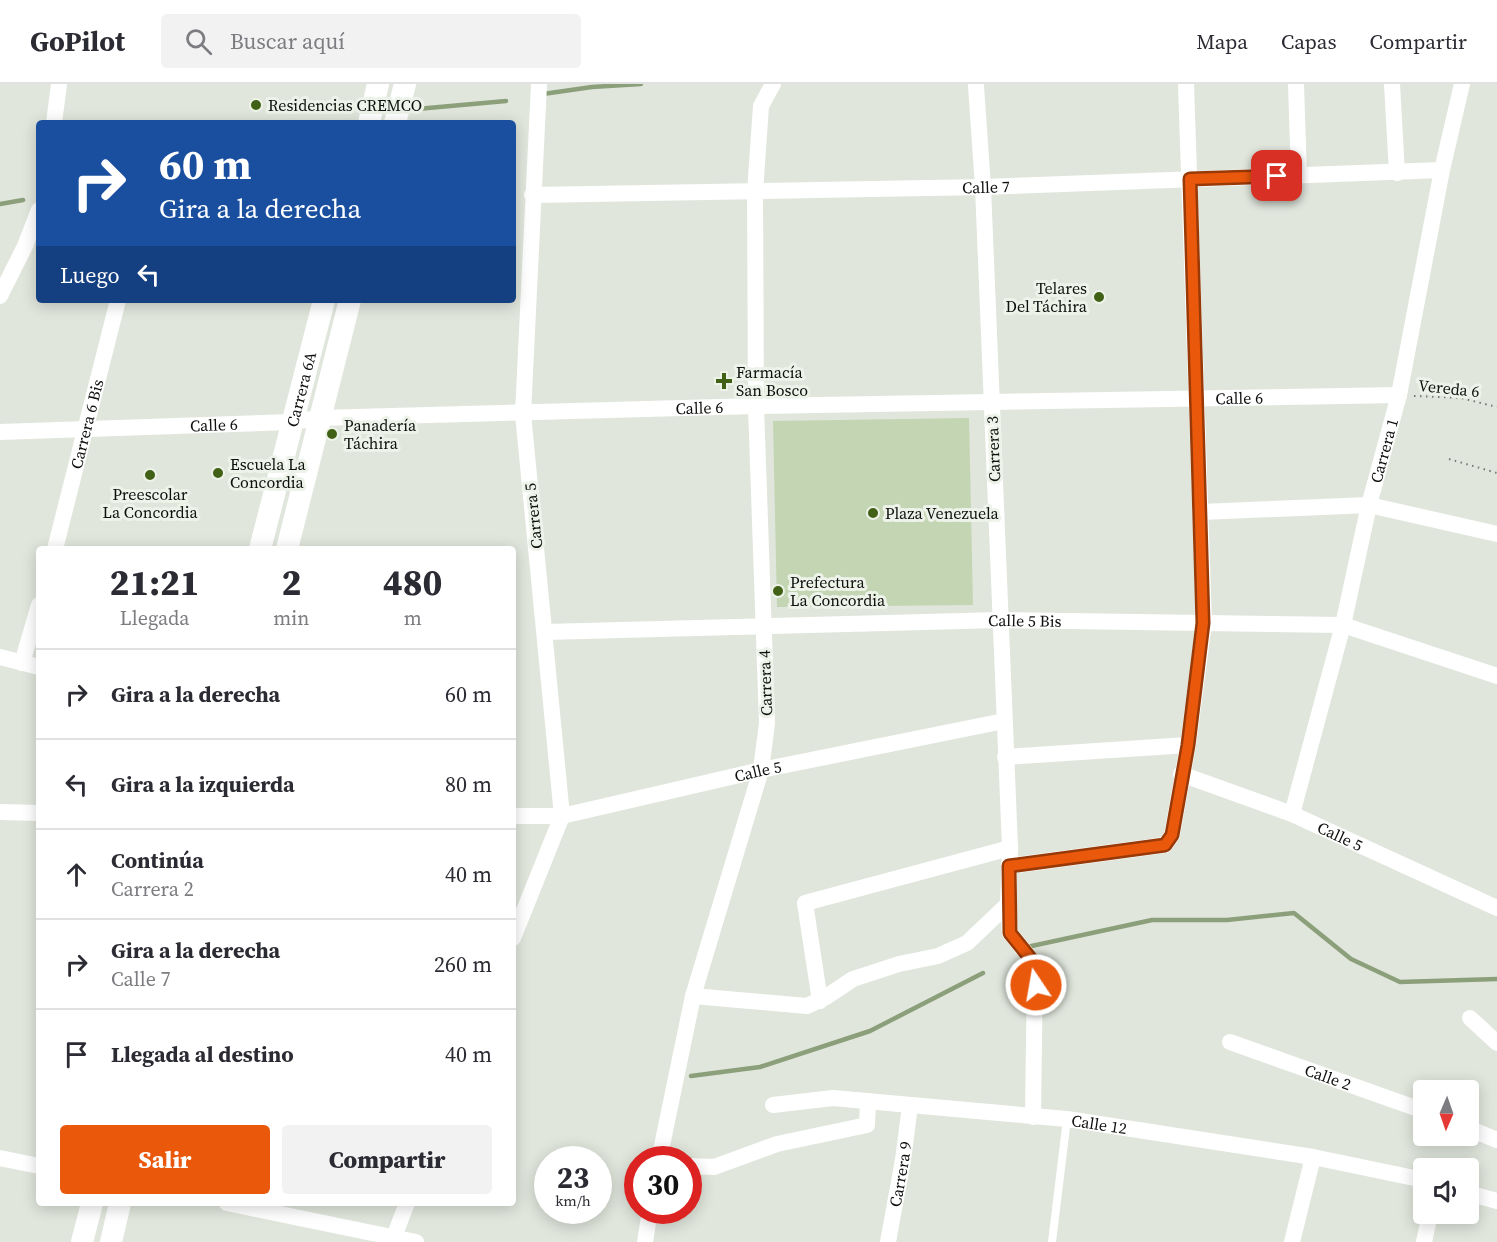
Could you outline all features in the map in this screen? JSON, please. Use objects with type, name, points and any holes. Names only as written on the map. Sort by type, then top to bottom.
[{"type":"street","points":[[54,120],[59,84]]},
{"type":"street","points":[[370,120],[378,84]]},
{"type":"street","points":[[396,120],[405,84]]},
{"type":"street","name":"Carrera 5","points":[[516,931],[562,816],[523,414],[539,84]]},
{"type":"street","name":"Carrera 4","points":[[662,1146],[693,996],[761,770],[767,723],[756,406],[755,192],[761,106],[773,84]]},
{"type":"street","points":[[1009,866],[1165,845],[1172,835],[1181,774],[1188,745],[1203,623],[1198,400],[1185,84]]},
{"type":"street","points":[[1296,84],[1299,176]]},
{"type":"street","points":[[1392,84],[1397,172]]},
{"type":"street","name":"Carrera 1","points":[[1292,814],[1343,625],[1369,505],[1399,395],[1442,170],[1462,84]]},
{"type":"street","name":"Carrera 3","points":[[976,86],[983,187],[1010,848],[1008,904],[1010,933],[1035,964],[1033,1117]]},
{"type":"street","name":"Calle 7","points":[[532,195],[983,187],[1442,170]]},
{"type":"street","points":[[0,296],[36,219]]},
{"type":"street","name":"Carrera 6 Bis","points":[[56,546],[117,303]]},
{"type":"street","name":"Carrera 6A","points":[[261,546],[323,303]]},
{"type":"street","name":"Carrera 6A","points":[[289,546],[349,303]]},
{"type":"street","name":"Calle 6","points":[[0,432],[84,431],[291,422],[320,418],[756,406],[991,404],[1399,395]]},
{"type":"street","points":[[1201,512],[1369,505],[1497,534]]},
{"type":"street","points":[[22,663],[36,615]]},
{"type":"street","name":"Calle 5 Bis","points":[[545,632],[1000,621],[1169,625],[1203,623],[1343,625],[1497,676]]},
{"type":"street","points":[[0,657],[36,666]]},
{"type":"street","name":"Calle 5","points":[[516,816],[562,816],[761,770],[1004,721]]},
{"type":"street","points":[[1005,757],[1188,745]]},
{"type":"street","name":"Calle 5","points":[[1181,774],[1292,814],[1497,908]]},
{"type":"street","points":[[0,812],[36,813]]},
{"type":"street","points":[[820,1000],[805,903],[1010,848]]},
{"type":"street","points":[[693,996],[807,1006],[853,979],[899,964],[938,956],[968,943],[1008,904]]},
{"type":"street","points":[[1470,1018],[1497,1043]]},
{"type":"street","name":"Calle 2","points":[[1230,1042],[1413,1107]]},
{"type":"street","name":"Calle 12","points":[[773,1105],[833,1098],[1067,1119],[1312,1157],[1413,1178]]},
{"type":"street","points":[[702,1167],[714,1167],[777,1144],[867,1125],[868,1101]]},
{"type":"street","name":"Carrera 9","points":[[888,1242],[910,1106]]},
{"type":"street","points":[[1479,1133],[1497,1140]]},
{"type":"street","points":[[1292,1242],[1312,1157]]},
{"type":"street","points":[[0,1158],[36,1165]]},
{"type":"street","points":[[1479,1196],[1497,1201]]},
{"type":"street","points":[[82,1242],[91,1206]]},
{"type":"street","points":[[111,1242],[119,1206]]},
{"type":"street","points":[[240,1206],[392,1240],[416,1242]]},
{"type":"street","points":[[392,1240],[406,1206]]},
{"type":"street","points":[[645,1242],[648,1224]]},
{"type":"street","points":[[1424,1242],[1428,1224]]},
{"type":"lane","points":[[1052,1242],[1067,1119]]},
{"type":"path","name":"Vereda 6","points":[[1399,395],[1461,398],[1497,407]]},
{"type":"path","points":[[1449,459],[1497,473]]},
{"type":"green space","name":"Plaza Venezuela","points":[[969,418],[973,605],[777,607],[773,421]]},
{"type":"waterway","points":[[543,94],[592,87],[641,84]]},
{"type":"waterway","points":[[417,109],[506,101]]},
{"type":"waterway","points":[[0,204],[23,200]]},
{"type":"waterway","points":[[1027,947],[1152,920],[1227,920],[1294,913],[1351,959],[1400,982],[1497,979]]},
{"type":"waterway","points":[[691,1076],[760,1067],[870,1031],[983,973]]},
{"type":"place","name":"Residencias CREMCO","points":[[256,105]]},
{"type":"place","name":"Telares Del Táchira","points":[[1099,297]]},
{"type":"place","name":"Farmacía San Bosco","points":[[724,381]]},
{"type":"place","name":"Panadería Táchira","points":[[332,434]]},
{"type":"place","name":"Escuela La Concordia","points":[[218,473]]},
{"type":"place","name":"Preescolar La Concordia","points":[[150,475]]},
{"type":"place","name":"Plaza Venezuela","points":[[873,513]]},
{"type":"place","name":"Prefectura La Concordia","points":[[778,591]]},
{"type":"route","points":[[1036,985],[1035,964],[1010,933],[1009,866],[1153,848],[1165,845],[1172,835],[1181,774],[1188,745],[1203,623],[1190,179],[1277,176]]}]
